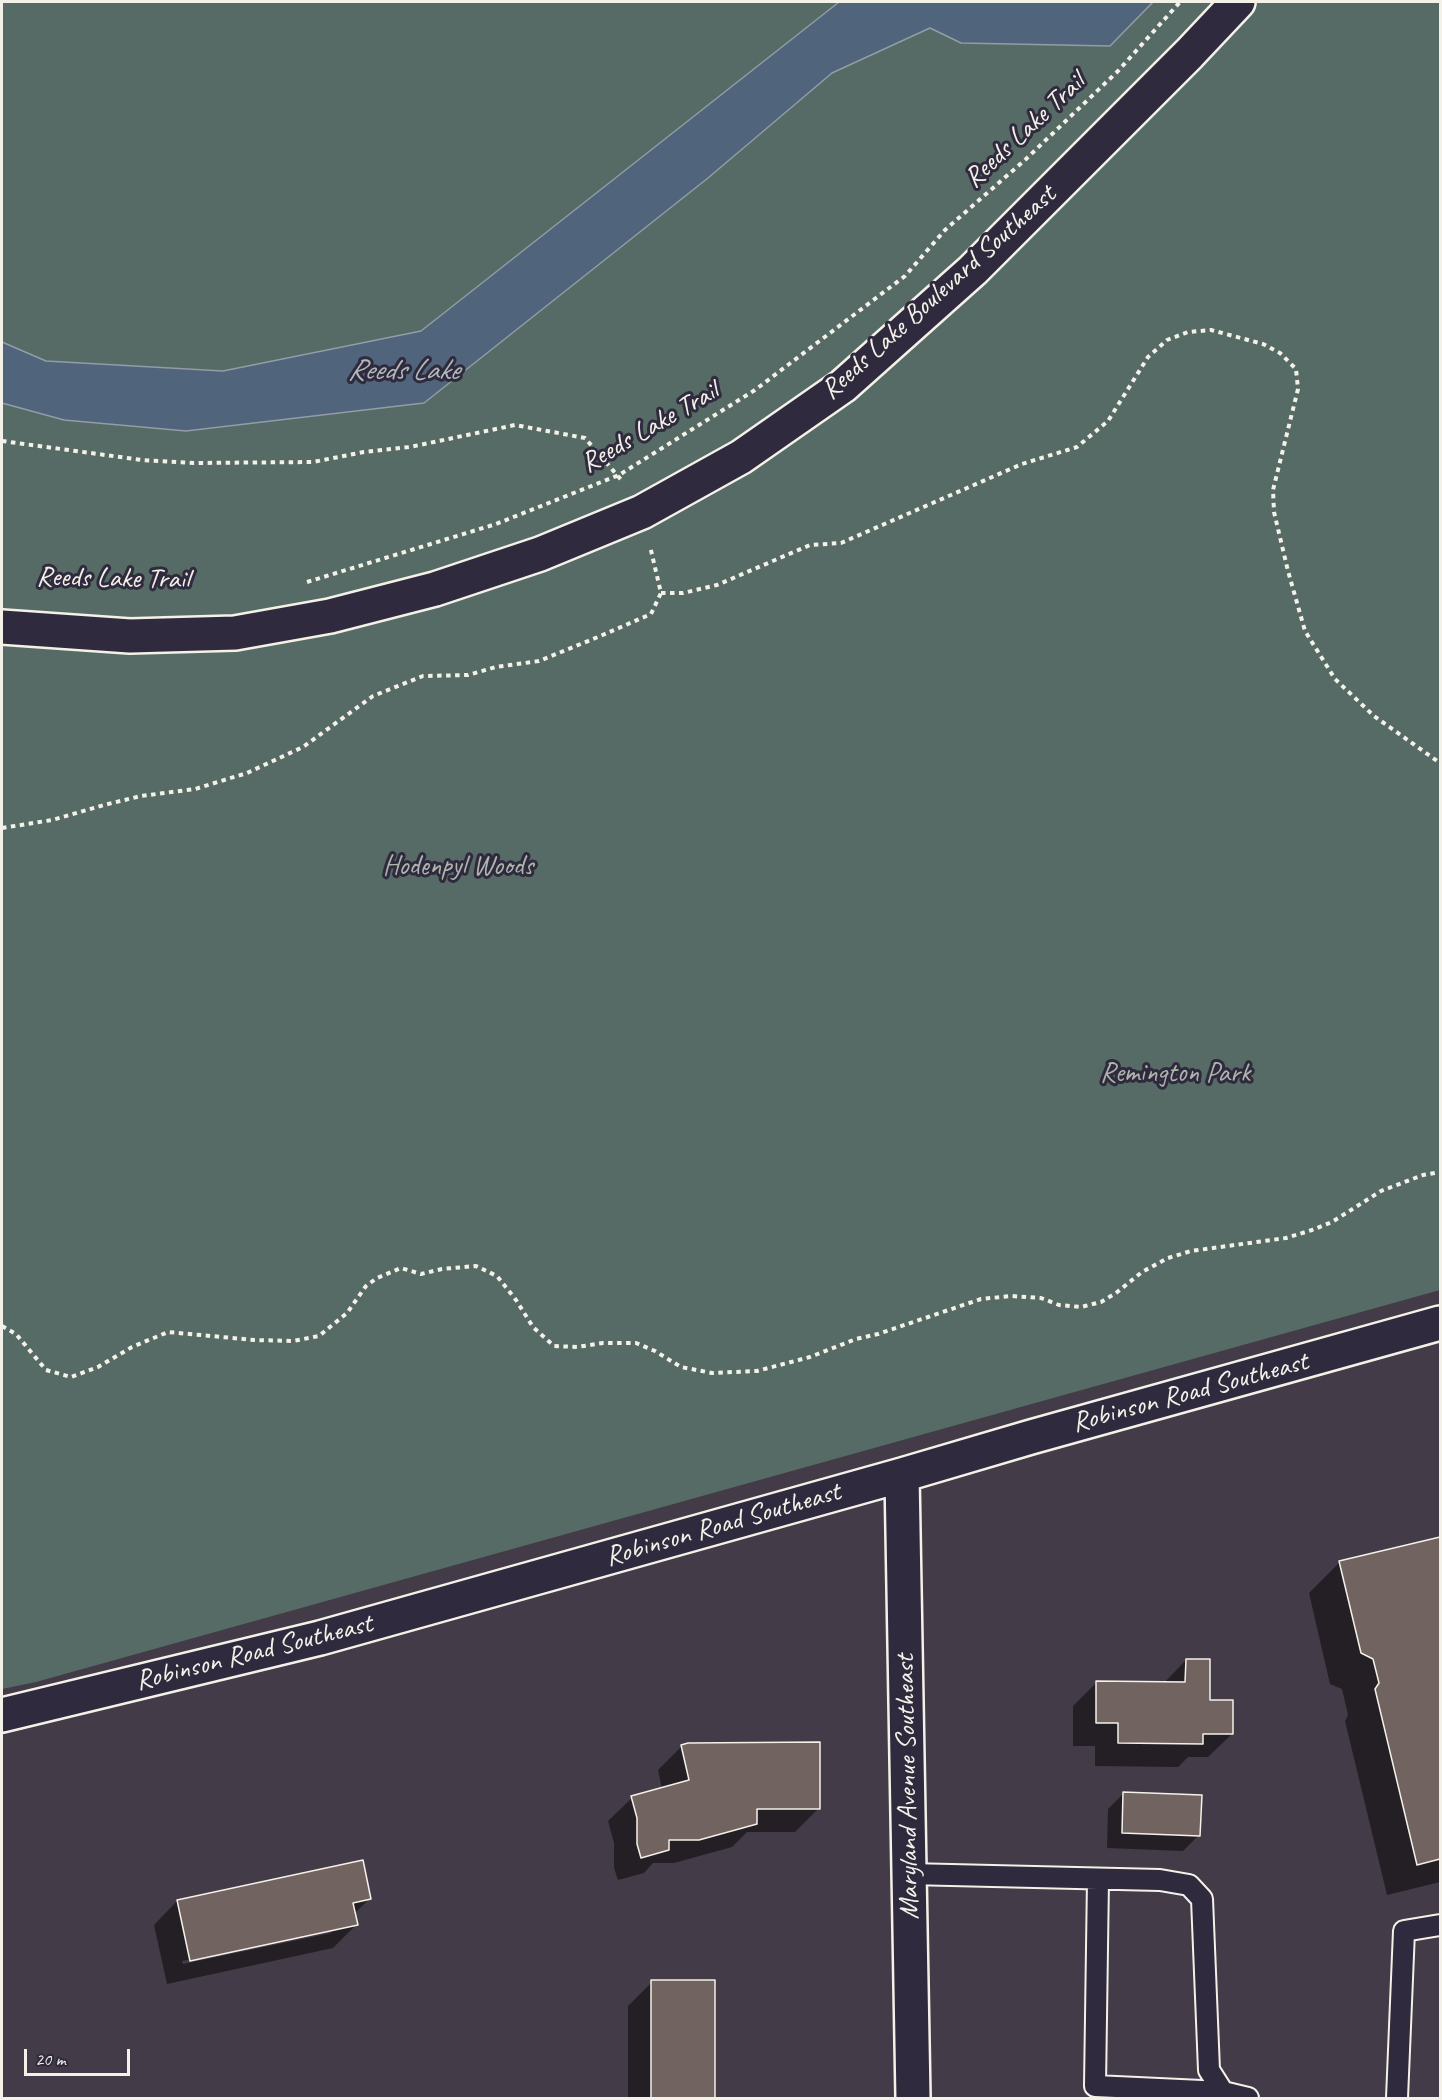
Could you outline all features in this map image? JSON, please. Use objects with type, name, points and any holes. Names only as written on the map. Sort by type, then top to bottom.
[{"type":"street","name":"Reeds Lake Boulevard Southeast","points":[[2,627],[130,636],[234,633],[330,616],[435,589],[540,554],[642,512],[741,457],[843,386],[973,270],[1238,2]]},
{"type":"street","name":"Robinson Road Southeast","points":[[2,1714],[320,1638],[1440,1323]]},
{"type":"street","name":"Maryland Avenue Southeast","points":[[902,1475],[913,2098]]},
{"type":"lane","points":[[909,1874],[1160,1880],[1189,1884],[1202,1899],[1209,2070],[1223,2092]]},
{"type":"lane","points":[[1098,1879],[1095,2086],[1223,2092],[1248,2098]]},
{"type":"lane","points":[[1396,2098],[1404,1931],[1440,1925]]},
{"type":"path","name":"Reeds Lake Trail","points":[[297,585],[496,524],[619,475],[755,390],[905,276],[945,230],[1026,159],[1118,71],[1180,2]]},
{"type":"path","points":[[661,593],[683,593],[717,585],[810,544],[841,543],[1022,464],[1077,447],[1108,421],[1148,357],[1167,340],[1188,332],[1211,330],[1263,344],[1280,353],[1296,369],[1298,389],[1273,490],[1275,512],[1288,571],[1305,631],[1335,679],[1374,716],[1440,763]]},
{"type":"path","points":[[2,441],[142,460],[194,463],[313,462],[364,452],[410,447],[515,425],[585,438],[619,475],[642,512],[661,593],[651,614],[539,661],[496,667],[468,675],[423,676],[373,696],[303,747],[247,773],[195,789],[141,796],[52,820],[2,828]]},
{"type":"path","points":[[2,1326],[16,1335],[46,1370],[71,1377],[98,1367],[132,1347],[168,1332],[254,1340],[293,1341],[319,1336],[347,1313],[366,1286],[377,1278],[401,1268],[421,1274],[442,1269],[476,1266],[497,1276],[533,1327],[554,1346],[577,1347],[603,1343],[636,1343],[655,1351],[681,1367],[712,1373],[756,1371],[810,1357],[856,1339],[878,1334],[981,1299],[1011,1296],[1041,1298],[1059,1305],[1081,1307],[1101,1302],[1142,1272],[1168,1258],[1191,1251],[1286,1238],[1312,1230],[1332,1222],[1382,1191],[1423,1175],[1440,1172]]},
{"type":"green space","points":[[2,2],[839,2],[421,331],[223,371],[46,361],[2,342]]},
{"type":"green space","name":"Hodenpyl Woods","points":[[931,2],[1440,2],[1440,1290],[36,1682],[2,1689],[2,403],[64,420],[424,403],[708,178],[832,73],[930,28]]},
{"type":"water","name":"Reeds Lake","points":[[839,2],[1153,2],[1110,46],[961,43],[930,28],[832,73],[708,178],[424,403],[186,431],[64,420],[2,403],[2,342],[46,361],[223,371],[421,331]]},
{"type":"building","points":[[1440,1537],[1440,1859],[1417,1865],[1375,1689],[1379,1683],[1373,1659],[1361,1653],[1339,1561]]},
{"type":"building","points":[[1186,1659],[1210,1659],[1210,1700],[1233,1700],[1233,1734],[1203,1734],[1203,1744],[1118,1743],[1118,1723],[1096,1723],[1096,1681],[1185,1682]]},
{"type":"building","points":[[820,1742],[820,1809],[757,1809],[757,1824],[699,1840],[669,1840],[669,1850],[641,1858],[637,1844],[637,1818],[631,1796],[689,1780],[681,1745],[688,1743]]},
{"type":"building","points":[[1123,1792],[1202,1795],[1200,1836],[1122,1833]]},
{"type":"building","points":[[363,1860],[371,1899],[353,1903],[358,1925],[190,1961],[177,1900]]},
{"type":"building","points":[[651,1980],[715,1980],[715,2098],[651,2098]]},
{"type":"park label","name":"Remington Park","points":[[1175,1074]]}]
